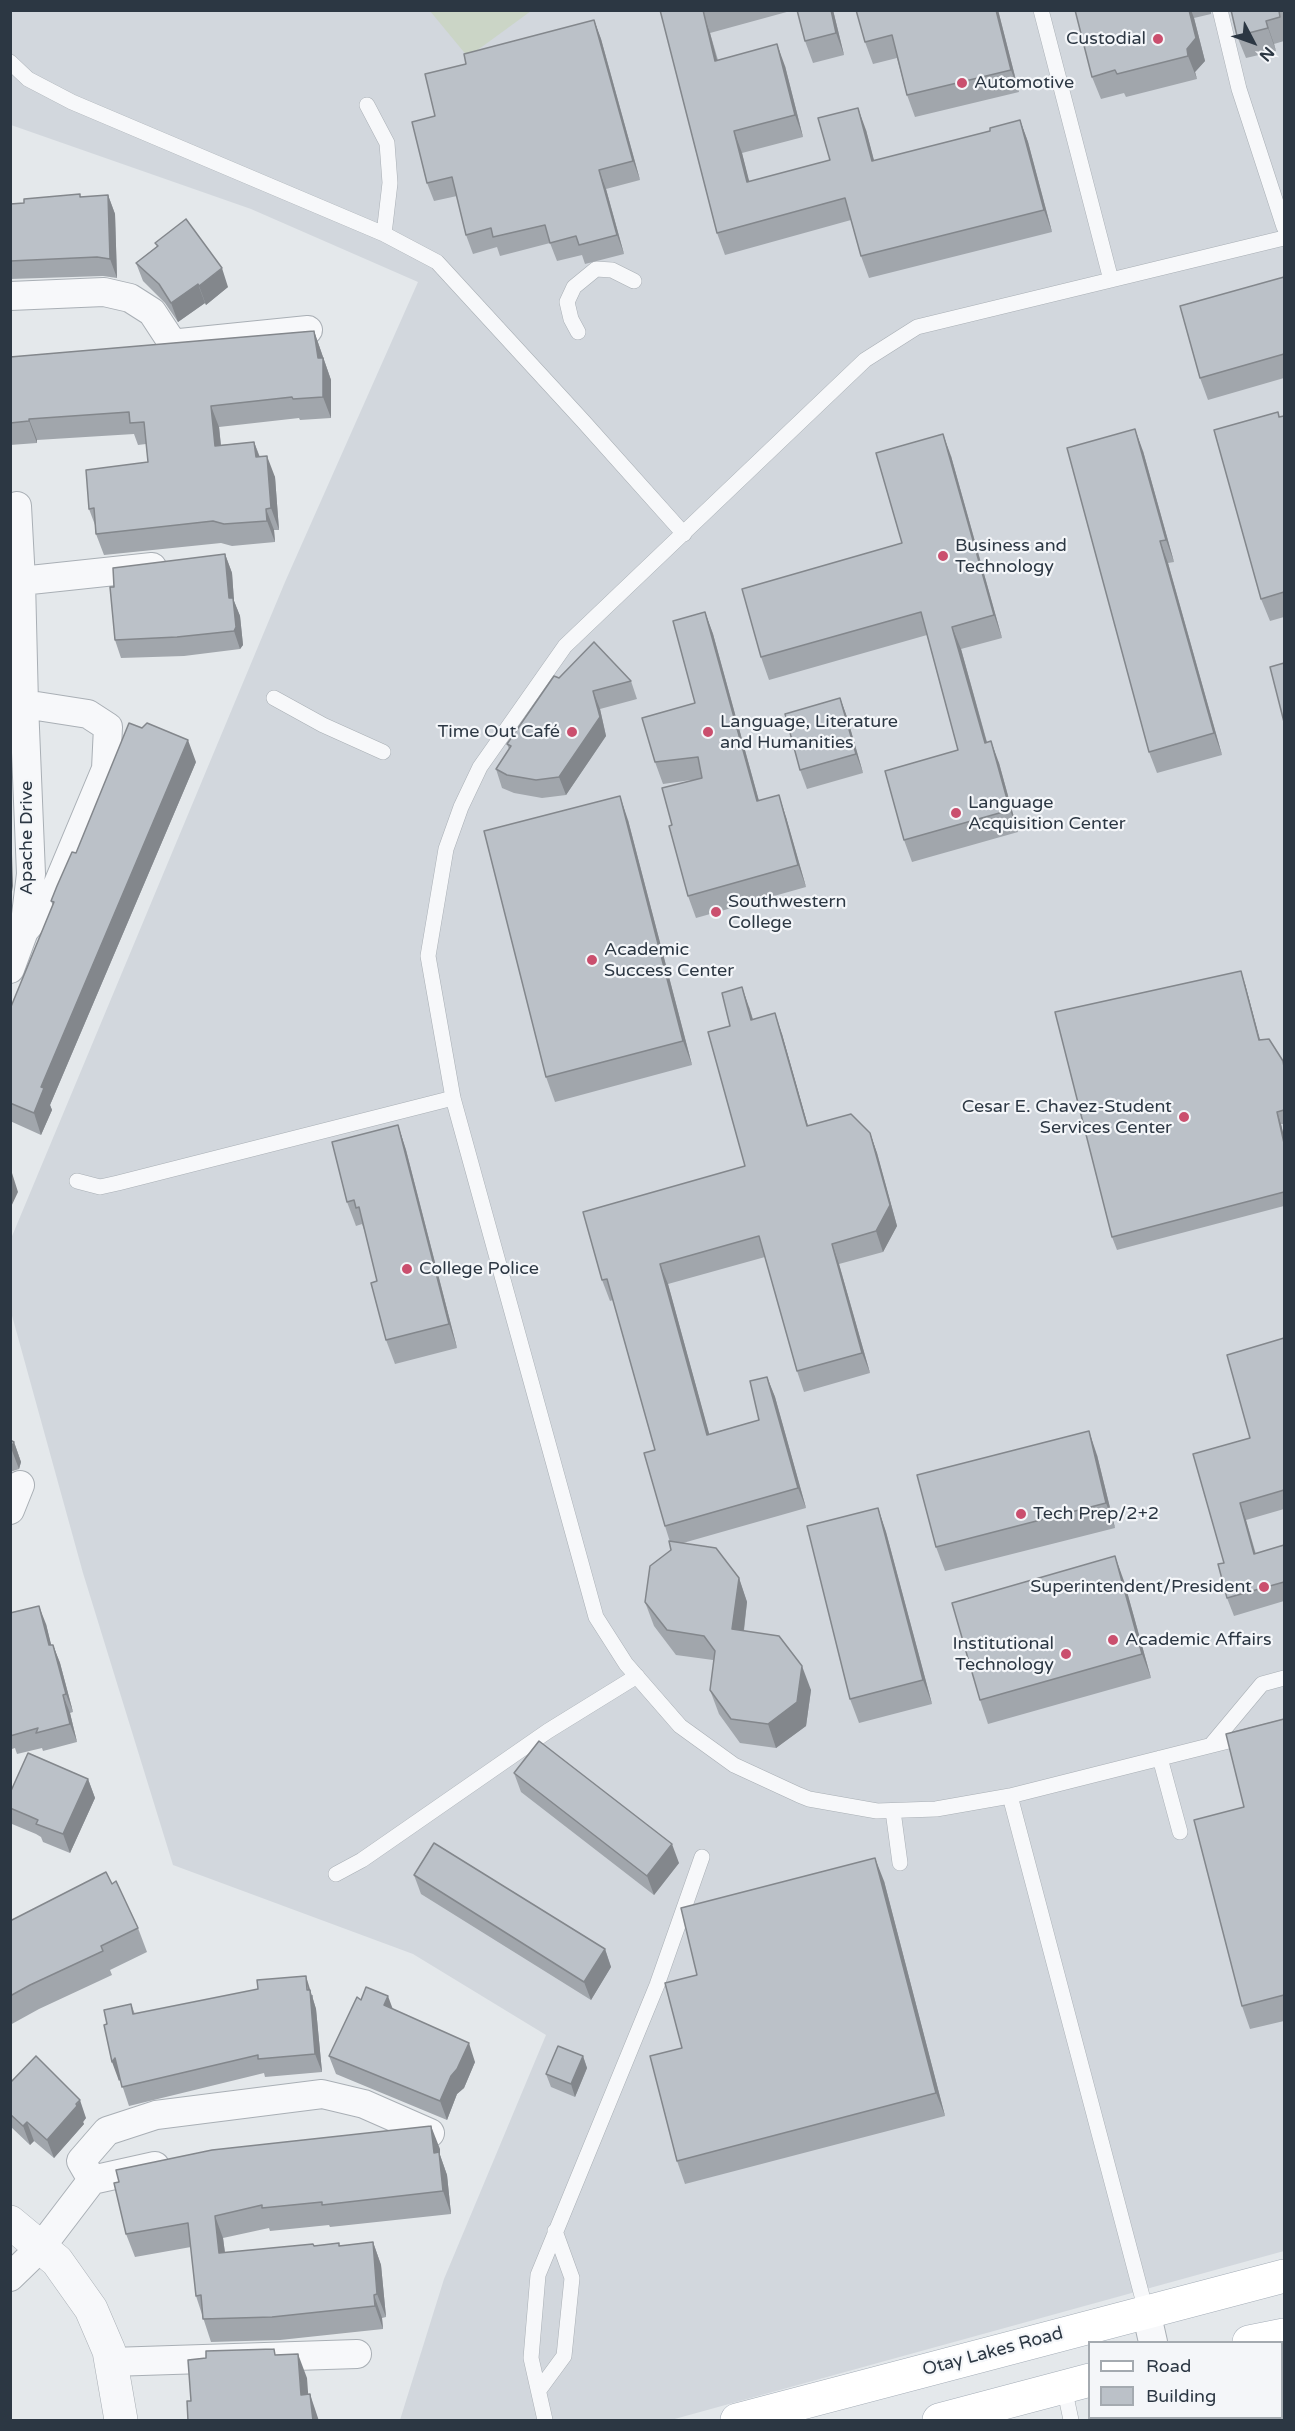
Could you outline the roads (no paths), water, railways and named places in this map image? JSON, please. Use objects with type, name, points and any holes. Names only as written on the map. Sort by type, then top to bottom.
[{"type":"main road","name":"Otay Lakes Road","points":[[737,2421],[1284,2276]]},
{"type":"main road","points":[[1258,2341],[1284,2335]]},
{"type":"main road","points":[[939,2421],[1077,2384]]},
{"type":"street","points":[[10,296],[104,292],[130,298],[152,312],[173,344]]},
{"type":"street","points":[[138,347],[308,330]]},
{"type":"street","name":"Apache Drive","points":[[10,969],[24,931],[31,874],[17,704],[21,581],[17,506]]},
{"type":"street","points":[[21,581],[175,564]]},
{"type":"street","points":[[17,704],[88,714],[108,727],[106,769],[52,898],[24,931]]},
{"type":"street","points":[[92,2180],[81,2161],[106,2131],[156,2115],[322,2094],[364,2104],[430,2133],[368,2137]]},
{"type":"street","points":[[10,2277],[41,2247],[92,2180],[183,2161]]},
{"type":"street","points":[[10,2222],[57,2261],[91,2309],[111,2362],[120,2421]]},
{"type":"street","points":[[1146,2311],[1153,2341]]},
{"type":"street","points":[[111,2362],[357,2354]]},
{"type":"lane","points":[[1041,10],[1111,280]]},
{"type":"lane","points":[[1220,10],[1239,89],[1284,226]]},
{"type":"lane","points":[[10,62],[28,79],[72,102],[384,234],[436,262],[684,534]]},
{"type":"lane","points":[[367,105],[387,143],[390,183],[384,234]]},
{"type":"lane","points":[[1284,238],[917,327],[865,360],[565,646],[480,767],[461,807],[446,849],[428,956],[453,1098],[596,1617],[637,1676],[680,1726],[734,1765],[809,1799],[877,1811],[936,1809],[1010,1796],[1284,1727]]},
{"type":"lane","points":[[578,332],[571,319],[567,302],[574,287],[596,269],[612,270],[634,281]]},
{"type":"lane","points":[[274,698],[323,725],[383,752]]},
{"type":"lane","points":[[77,1181],[100,1187],[453,1098]]},
{"type":"lane","points":[[336,1874],[362,1860],[419,1819],[486,1777],[548,1731],[637,1676]]},
{"type":"lane","points":[[1212,1745],[1262,1684],[1284,1678]]},
{"type":"lane","points":[[1160,1758],[1180,1832]]},
{"type":"lane","points":[[1010,1796],[1146,2311]]},
{"type":"lane","points":[[893,1811],[900,1863]]},
{"type":"lane","points":[[545,2421],[531,2358],[538,2275],[657,1985],[702,1857]]},
{"type":"lane","points":[[539,2390],[564,2356],[572,2278],[555,2231]]},
{"type":"lane","points":[[1071,2421],[1077,2384]]},
{"type":"place","name":"Custodial","points":[[1158,39]]},
{"type":"place","name":"Automotive","points":[[962,83]]},
{"type":"place","name":"Business and Technology","points":[[943,556]]},
{"type":"place","name":"Time Out Café","points":[[572,732]]},
{"type":"place","name":"Language, Literature and Humanities","points":[[708,732]]},
{"type":"place","name":"Language Acquisition Center","points":[[956,813]]},
{"type":"place","name":"Southwestern College","points":[[716,912]]},
{"type":"place","name":"Academic Success Center","points":[[592,960]]},
{"type":"place","name":"Cesar E. Chavez-Student Services Center","points":[[1184,1117]]},
{"type":"place","name":"College Police","points":[[407,1269]]},
{"type":"place","name":"Tech Prep/2+2","points":[[1021,1514]]},
{"type":"place","name":"Superintendent/President","points":[[1264,1587]]},
{"type":"place","name":"Academic Affairs","points":[[1113,1640]]},
{"type":"place","name":"Institutional Technology","points":[[1066,1654]]}]
